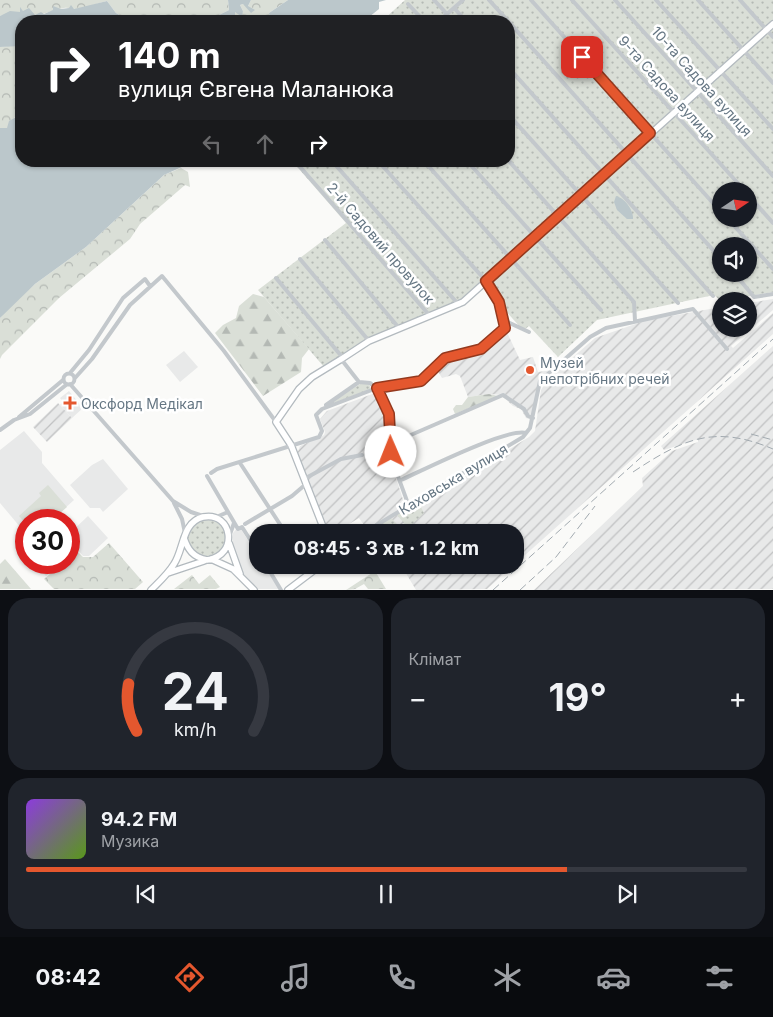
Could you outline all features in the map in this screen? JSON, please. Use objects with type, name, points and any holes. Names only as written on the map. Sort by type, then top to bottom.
[{"type":"main road","points":[[322,524],[291,446],[276,422],[303,385],[369,341],[459,305],[773,24]]},
{"type":"main road","points":[[151,590],[168,573],[179,555],[185,536],[193,522],[211,517],[226,527],[232,556],[241,576]]},
{"type":"main road","points":[[185,536],[190,551],[195,556],[228,567],[241,576],[254,590]]},
{"type":"main road","points":[[168,573],[209,560],[225,550],[229,538]]},
{"type":"main road","points":[[288,590],[309,574]]},
{"type":"street","points":[[434,0],[447,14],[463,0]]},
{"type":"street","points":[[489,0],[502,15]]},
{"type":"street","points":[[531,0],[712,202]]},
{"type":"street","name":"9-та Садова вулиця","points":[[572,0],[737,182]]},
{"type":"street","name":"10-та Садова вулиця","points":[[615,0],[773,176]]},
{"type":"street","points":[[656,0],[773,129]]},
{"type":"street","points":[[698,0],[773,83]]},
{"type":"street","points":[[740,0],[773,37]]},
{"type":"street","points":[[408,4],[418,15]]},
{"type":"street","points":[[454,8],[460,15]]},
{"type":"street","points":[[515,30],[712,249]]},
{"type":"street","points":[[515,75],[712,295]]},
{"type":"street","points":[[515,123],[678,303]]},
{"type":"street","name":"2-й Садовий провулок","points":[[300,167],[430,317]]},
{"type":"street","points":[[337,167],[459,305]]},
{"type":"street","points":[[322,409],[377,388],[416,383],[426,377],[435,365],[445,358],[481,349],[505,328],[497,297],[486,281],[383,167]]},
{"type":"street","points":[[429,167],[570,325]]},
{"type":"street","points":[[472,167],[601,310]]},
{"type":"street","points":[[514,167],[634,302],[634,321]]},
{"type":"street","points":[[758,206],[773,223]]},
{"type":"street","points":[[736,228],[773,269]]},
{"type":"street","points":[[324,240],[399,328]]},
{"type":"street","points":[[300,259],[369,341]]},
{"type":"street","points":[[19,417],[30,414],[68,384],[92,359],[130,305],[162,276],[224,351],[276,422]]},
{"type":"street","points":[[276,278],[342,358],[359,382]]},
{"type":"street","points":[[0,430],[19,417],[70,373],[89,350],[124,298],[145,280],[150,286]]},
{"type":"street","points":[[741,282],[754,298],[773,294]]},
{"type":"street","points":[[401,480],[495,439],[520,431],[526,433],[533,418],[537,388],[540,381],[590,337],[606,328],[693,309],[727,349]]},
{"type":"street","points":[[503,320],[529,332]]},
{"type":"street","points":[[70,373],[74,378]]},
{"type":"street","points":[[63,380],[173,501],[182,519],[185,536]]},
{"type":"street","points":[[249,538],[242,527],[238,529],[234,523],[209,475],[217,469],[240,464],[319,437],[322,433],[316,415],[359,382],[367,382],[377,388],[389,414],[391,452],[409,506]]},
{"type":"street","points":[[390,444],[503,395],[533,418]]},
{"type":"street","name":"Каховська вулиця","points":[[379,524],[526,433]]},
{"type":"street","points":[[245,524],[292,496],[305,481],[341,459],[362,455]]},
{"type":"street","points":[[240,464],[280,524]]},
{"type":"street","points":[[173,501],[191,512],[211,517],[228,512]]},
{"type":"street","points":[[229,538],[234,523]]},
{"type":"street","points":[[271,574],[281,590]]},
{"type":"shaded area","points":[[228,0],[251,0],[248,6],[255,10],[251,13],[243,4],[240,5],[243,11],[242,15],[235,12],[235,15],[219,15],[229,10]]},
{"type":"shaded area","points":[[288,0],[386,0],[379,2],[379,9],[372,15],[269,15],[269,13]]},
{"type":"shaded area","points":[[107,1],[120,15],[35,15],[53,10],[53,6],[61,9],[69,8],[71,5],[74,9]]},
{"type":"shaded area","points":[[20,7],[23,11],[29,8],[35,15],[15,15],[15,46],[0,47],[0,16],[10,11],[20,12]]},
{"type":"shaded area","points":[[15,118],[15,167],[182,167],[164,175],[86,247],[35,284],[0,318],[0,128],[7,128],[9,121]]},
{"type":"shaded area","points":[[616,196],[623,199],[628,205],[633,219],[627,219],[617,210],[614,202]]},
{"type":"shaded area","points":[[773,299],[773,310],[757,324],[757,302]]},
{"type":"shaded area","points":[[712,309],[712,337],[742,337],[731,346],[733,348],[746,337],[757,337],[757,327],[773,313],[773,334],[524,556],[524,524],[363,524],[359,518],[349,524],[326,524],[297,454],[300,446],[324,435],[325,432],[320,419],[327,411],[375,393],[388,424],[387,450],[407,512],[529,437],[535,431],[541,390],[548,379],[595,338],[644,321]]},
{"type":"shaded area","points":[[505,328],[520,360],[533,357],[538,372],[552,370],[540,381],[532,420],[526,418],[521,409],[513,406],[501,395],[489,394],[468,397],[460,376],[456,374],[442,378],[436,368],[445,359],[476,351]]},
{"type":"shaded area","points":[[773,346],[773,589],[534,590],[643,486],[642,478],[672,451],[698,442],[698,439],[664,450],[661,446]]},
{"type":"shaded area","points":[[184,351],[198,367],[180,382],[166,365]]},
{"type":"shaded area","name":"Оксфорд Медікал","points":[[69,391],[83,408],[72,418],[60,405],[63,402],[60,398]]},
{"type":"shaded area","points":[[58,403],[72,418],[47,442],[33,427]]},
{"type":"shaded area","points":[[24,431],[42,452],[42,463],[74,500],[64,509],[15,509],[15,521],[0,503],[0,450]]},
{"type":"shaded area","points":[[103,459],[128,489],[103,512],[100,508],[90,508],[70,485],[92,465]]},
{"type":"shaded area","points":[[88,516],[108,538],[89,556],[83,556],[80,552],[80,524]]},
{"type":"shaded area","points":[[239,526],[249,542],[249,574],[270,574],[279,589],[256,589],[246,578],[238,564],[233,547],[233,533]]},
{"type":"shaded area","points":[[406,574],[504,574],[487,589],[416,590]]},
{"type":"green space","points":[[0,0],[228,0],[229,10],[219,15],[120,15],[107,1],[76,9],[66,8],[35,15],[24,12],[20,8],[20,12],[0,16]]},
{"type":"green space","points":[[251,0],[288,0],[269,13],[269,15],[241,15],[243,11],[240,5],[243,4],[255,9],[248,6]]},
{"type":"green space","points":[[405,0],[773,0],[773,292],[757,295],[757,292],[712,292],[712,295],[597,320],[558,357],[529,326],[525,329],[521,328],[503,308],[497,294],[485,279],[460,303],[397,327],[324,367],[258,290],[346,223],[297,167],[515,167],[515,15],[389,15]]},
{"type":"green space","points":[[15,45],[15,117],[7,129],[0,128],[0,47]]},
{"type":"green space","points":[[181,168],[188,172],[190,187],[185,185],[140,224],[130,239],[59,298],[0,359],[0,318],[7,309],[35,284],[86,247],[164,175]]},
{"type":"green space","points":[[253,294],[264,297],[309,349],[302,358],[301,372],[263,396],[215,333],[223,325],[236,318],[239,306]]},
{"type":"green space","points":[[360,384],[369,384],[371,389],[328,405]]},
{"type":"green space","points":[[489,394],[498,396],[455,414],[453,409],[456,405],[462,405],[468,397]]},
{"type":"green space","points":[[48,485],[67,507],[65,509],[27,509],[41,496],[39,493]]},
{"type":"green space","points":[[419,503],[424,513],[412,524],[405,524],[397,515]]},
{"type":"green space","points":[[391,518],[397,524],[381,524]]},
{"type":"green space","points":[[207,519],[220,525],[226,538],[220,551],[207,557],[194,551],[188,538],[194,525]]},
{"type":"green space","points":[[109,543],[143,582],[135,589],[54,589],[44,579],[50,574],[80,574],[80,554],[83,557],[93,557]]},
{"type":"green space","points":[[5,559],[15,571],[15,574],[18,574],[31,589],[0,589],[0,564]]},
{"type":"green space","points":[[370,574],[377,574],[386,589],[368,589],[364,584],[355,589],[346,590]]},
{"type":"green space","points":[[192,575],[199,584],[210,575],[220,587],[216,589],[174,589]]},
{"type":"railway","points":[[493,590],[773,339]]},
{"type":"railway","points":[[751,434],[773,440]]},
{"type":"railway","points":[[633,472],[668,451],[700,439],[733,437],[752,441],[773,449]]},
{"type":"railway","points":[[520,590],[556,557],[595,506]]},
{"type":"place","name":"Музей непотрібних речей","points":[[530,370]]},
{"type":"place","name":"Оксфорд Медікал","points":[[70,403]]},
{"type":"route","points":[[391,452],[389,414],[377,388],[421,381],[435,365],[445,358],[481,349],[505,328],[497,297],[486,281],[650,133],[582,57]]}]
